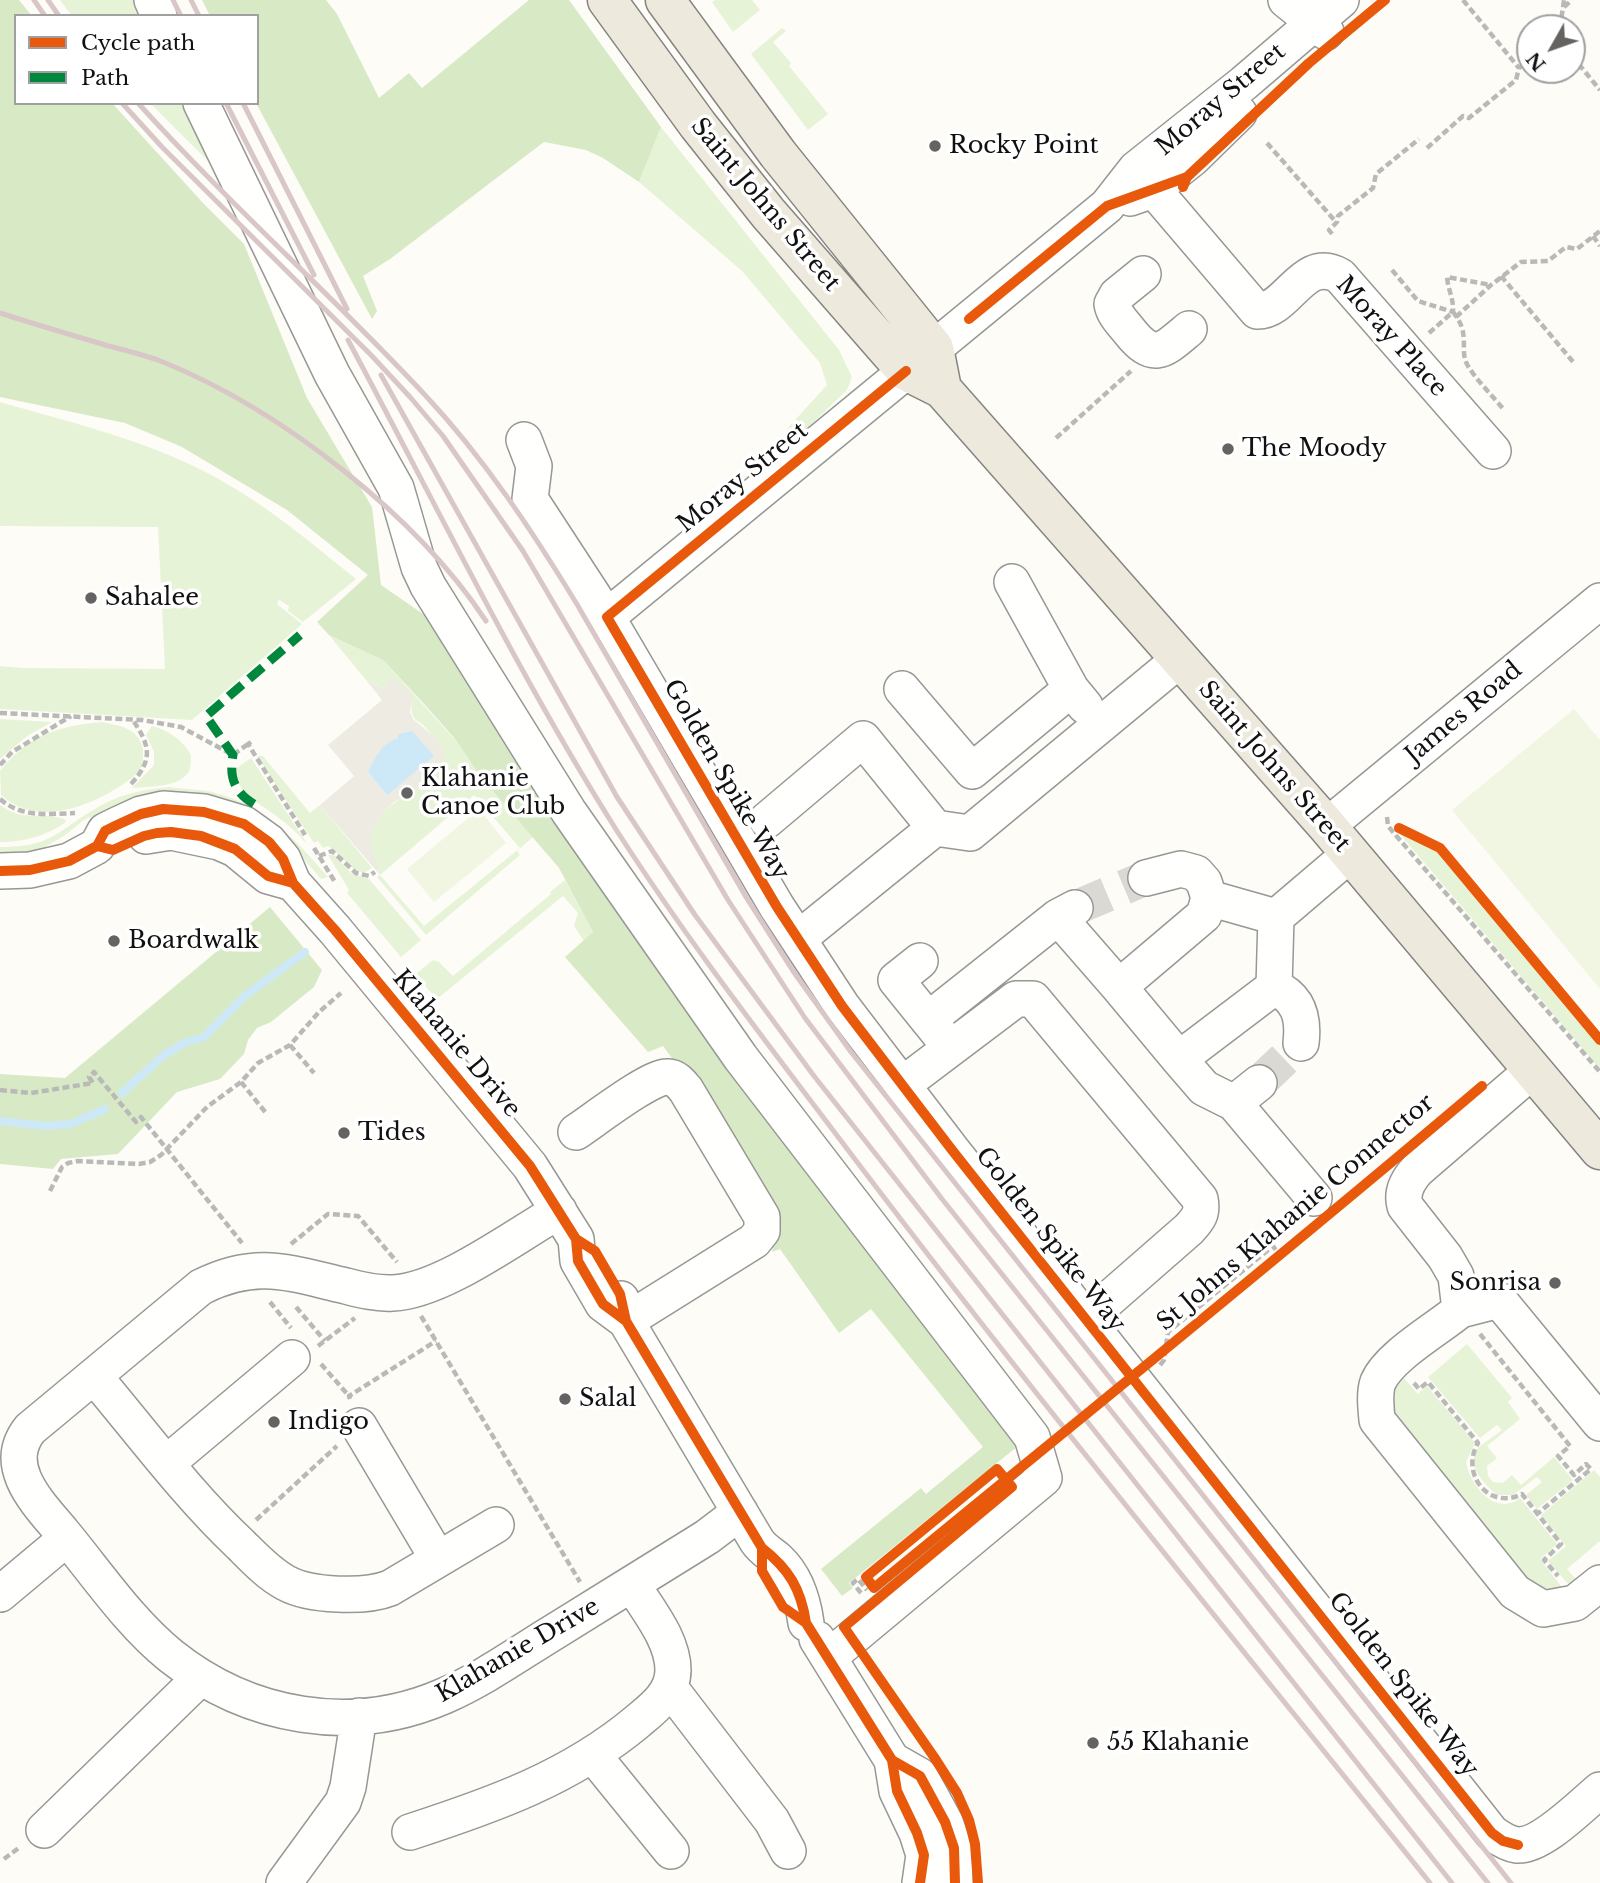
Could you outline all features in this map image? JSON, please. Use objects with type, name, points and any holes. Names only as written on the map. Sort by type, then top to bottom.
[{"type":"main road","name":"Saint Johns Street","points":[[607,0],[683,105],[768,213],[920,360]]},
{"type":"main road","name":"Saint Johns Street","points":[[665,0],[779,154],[942,389],[1339,840],[1600,1150]]},
{"type":"street","points":[[1286,0],[1319,28]]},
{"type":"street","name":"Moray Street","points":[[607,617],[1107,206],[1145,180],[1193,158],[1270,82],[1341,0]]},
{"type":"street","name":"Moray Street","points":[[1319,28],[1365,0]]},
{"type":"street","points":[[202,105],[332,374],[396,488],[419,567],[428,586],[569,812],[741,1058],[1032,1437],[1044,1478],[829,1657]]},
{"type":"street","name":"Moray Place","points":[[1145,180],[1257,310],[1270,307],[1314,273],[1329,270],[1340,276],[1493,451]]},
{"type":"street","points":[[1143,274],[1117,295],[1112,307],[1138,343],[1153,351],[1162,350],[1189,329]]},
{"type":"street","name":"Golden Spike Way","points":[[524,440],[534,466],[530,499],[607,617],[721,816],[842,1006],[1492,1833],[1503,1841],[1518,1845],[1533,1842],[1600,1790]]},
{"type":"street","points":[[1012,582],[1071,689],[1101,724]]},
{"type":"street","name":"James Road","points":[[1276,917],[1339,840],[1600,601]]},
{"type":"street","points":[[767,820],[863,739],[935,828],[970,833],[1180,659]]},
{"type":"street","points":[[902,689],[972,771],[1071,689]]},
{"type":"street","name":"Klahanie Drive","points":[[0,871],[30,870],[69,861],[97,846],[105,831],[141,814],[163,809],[204,812],[244,824],[269,842],[283,859],[293,883],[530,1166],[567,1225],[595,1251],[620,1294],[626,1321],[762,1548],[780,1562],[803,1599],[806,1623],[892,1760],[897,1791],[917,1833],[924,1855],[920,1883]]},
{"type":"street","points":[[798,939],[935,828]]},
{"type":"street","points":[[1119,987],[1205,915],[1209,898],[1204,882],[1196,873],[1181,869],[1146,878]]},
{"type":"street","points":[[1209,898],[1276,917],[1275,987]]},
{"type":"street","points":[[928,1020],[1067,913],[1119,987],[1204,1088],[1247,1093],[1314,1198]]},
{"type":"street","points":[[920,961],[896,980],[950,1048]]},
{"type":"street","points":[[1275,987],[1288,993],[1298,1007],[1303,1026],[1301,1043]]},
{"type":"street","points":[[1179,1059],[1275,987]]},
{"type":"street","points":[[902,1085],[1016,999],[1033,999],[1200,1199],[1200,1217],[1189,1229],[1086,1319]]},
{"type":"street","points":[[1460,1310],[1457,1276],[1405,1206],[1402,1196],[1411,1176],[1417,1170],[1533,1070]]},
{"type":"street","points":[[576,1132],[652,1080],[668,1076],[675,1079],[686,1090],[762,1217],[762,1231],[754,1241],[626,1321]]},
{"type":"street","name":"Klahanie Drive","points":[[567,1225],[456,1273],[403,1279],[393,1293],[369,1292],[293,1273],[272,1260],[201,1287],[30,1429],[18,1451],[20,1475],[36,1500],[142,1628],[170,1655],[233,1695],[276,1709],[312,1716],[359,1716],[394,1712],[445,1696],[632,1584],[707,1537],[740,1512]]},
{"type":"street","points":[[1589,1592],[1575,1603],[1543,1609],[1515,1591],[1377,1420],[1378,1381],[1395,1360],[1460,1310],[1499,1300],[1600,1423]]},
{"type":"street","points":[[167,1463],[301,1355]]},
{"type":"street","points":[[94,1376],[235,1540],[284,1583],[307,1590],[364,1594],[378,1592],[496,1525]]},
{"type":"street","points":[[359,1426],[438,1559]]},
{"type":"street","points":[[0,1594],[67,1538]]},
{"type":"street","points":[[410,1832],[512,1797],[568,1771],[652,1710],[670,1688],[673,1670],[671,1652],[632,1584]]},
{"type":"street","points":[[44,1830],[201,1677]]},
{"type":"street","points":[[670,1688],[772,1821],[788,1851]]},
{"type":"street","points":[[284,1883],[343,1802],[348,1787],[359,1716]]},
{"type":"street","points":[[593,1755],[671,1851]]},
{"type":"street","name":"Klahanie Drive","points":[[892,1760],[920,1776],[945,1822],[954,1848],[955,1883]]},
{"type":"path","points":[[1463,0],[1516,64]]},
{"type":"path","points":[[1562,14],[1564,0]]},
{"type":"path","points":[[1563,8],[1572,0]]},
{"type":"path","points":[[1586,72],[1600,88]]},
{"type":"path","points":[[1427,148],[1463,116],[1469,118],[1516,79]]},
{"type":"path","points":[[1332,234],[1329,230],[1337,222],[1338,216],[1373,188],[1376,174],[1419,139]]},
{"type":"path","points":[[1267,143],[1337,222]]},
{"type":"path","points":[[1423,338],[1521,262],[1548,261],[1566,247],[1577,249],[1600,230]]},
{"type":"path","points":[[1592,236],[1600,246]]},
{"type":"path","points":[[1392,270],[1418,301],[1455,315],[1465,336],[1466,363],[1504,410]]},
{"type":"path","points":[[1501,276],[1574,363]]},
{"type":"path","points":[[1455,315],[1454,300],[1448,289],[1447,277],[1490,285]]},
{"type":"path","points":[[1056,438],[1153,351]]},
{"type":"path","points":[[0,713],[132,719],[181,727],[233,754],[249,743],[339,887]]},
{"type":"path","points":[[0,765],[12,752],[72,716]]},
{"type":"path","points":[[122,789],[145,769],[148,752],[142,734],[132,719]]},
{"type":"path","points":[[0,799],[10,807],[30,814],[75,813]]},
{"type":"path","points":[[1387,817],[1388,826],[1393,832],[1600,1072]]},
{"type":"path","points":[[1399,828],[1413,835]]},
{"type":"path","points":[[318,856],[332,851],[356,873],[369,876],[375,872]]},
{"type":"path","points":[[50,1191],[62,1167],[68,1163],[150,1162],[167,1150],[201,1113],[240,1082],[258,1063],[290,1045],[319,1012],[341,993]]},
{"type":"path","points":[[290,1045],[314,1073]]},
{"type":"path","points":[[0,1090],[31,1093],[93,1083],[89,1077],[94,1072],[136,1122],[141,1118],[167,1150],[272,1260],[328,1214],[358,1216],[403,1279],[436,1340],[595,1607]]},
{"type":"path","points":[[240,1082],[266,1113]]},
{"type":"path","points":[[292,1301],[325,1341]]},
{"type":"path","points":[[301,1355],[325,1341],[366,1310]]},
{"type":"path","points":[[235,1540],[359,1426],[349,1396],[436,1340]]},
{"type":"path","points":[[1486,1342],[1570,1446],[1558,1456],[1574,1475],[1586,1464],[1591,1469],[1537,1514]]},
{"type":"path","points":[[1395,1360],[1419,1389],[1428,1382],[1478,1443],[1472,1453],[1471,1466],[1476,1480],[1488,1493],[1500,1500],[1512,1499],[1522,1494],[1561,1544],[1544,1560],[1589,1592]]},
{"type":"path","points":[[866,1577],[874,1588]]},
{"type":"green space","points":[[0,0],[19,0],[30,14],[14,14],[14,105],[114,105],[244,244],[307,398],[372,507],[381,585],[426,616],[1018,1446],[849,1583],[853,1588],[842,1596],[821,1569],[921,1488],[926,1494],[983,1447],[871,1309],[839,1333],[780,1249],[772,1252],[777,1229],[687,1079],[663,1046],[648,1052],[565,957],[593,932],[559,868],[480,776],[455,739],[383,660],[329,635],[317,622],[368,575],[287,510],[182,447],[125,423],[0,397]]},
{"type":"green space","points":[[60,0],[147,0],[154,14],[70,14]]},
{"type":"green space","points":[[202,0],[326,0],[337,14],[379,98],[409,73],[422,88],[529,0],[569,0],[661,127],[639,182],[586,150],[544,142],[390,259],[363,276],[377,311],[372,319],[257,105],[259,14],[209,14]]},
{"type":"green space","points":[[752,0],[760,10],[733,32],[712,2]]},
{"type":"green space","points":[[782,28],[786,31],[773,42],[828,114],[808,130],[751,54]]},
{"type":"green space","points":[[152,105],[200,105],[237,190]]},
{"type":"green space","points":[[661,127],[839,350],[852,377],[847,390],[801,434],[791,434],[786,430],[827,385],[820,363],[742,271],[639,182]]},
{"type":"green space","points":[[0,402],[111,434],[191,465],[254,501],[356,579],[303,622],[288,611],[289,606],[279,600],[277,604],[302,624],[192,720],[0,709],[0,666],[165,669],[158,527],[0,526]]},
{"type":"green space","points":[[329,635],[383,660],[456,741],[480,776],[533,837],[517,851],[520,855],[426,935],[377,877],[380,875],[370,843],[373,828],[380,816],[390,806],[427,782],[444,759],[430,733],[414,717],[412,700],[387,686],[383,688],[366,680]],"holes":[[[474,795],[520,848],[424,926],[380,875]]]},
{"type":"green space","points":[[1574,709],[1600,740],[1600,989],[1452,810]]},
{"type":"green space","points":[[0,719],[52,722],[27,736],[0,759]]},
{"type":"green space","points":[[102,722],[128,729],[141,743],[142,766],[138,773],[127,781],[104,796],[59,811],[28,810],[1,795],[0,771],[33,741],[45,734],[71,726]]},
{"type":"green space","points":[[152,726],[164,730],[184,745],[191,755],[190,769],[183,778],[170,784],[132,788],[154,765],[154,752],[146,735]]},
{"type":"green space","points":[[257,756],[263,756],[310,813],[320,805],[372,868],[364,873],[358,871],[328,846],[323,848],[318,841],[314,843]]},
{"type":"green space","points":[[251,758],[308,845],[291,827],[251,798],[240,786],[234,770]]},
{"type":"green space","points":[[169,787],[212,792],[248,805],[290,836],[328,877],[321,879],[284,836],[144,796],[117,804],[84,820],[43,848],[29,852],[0,853],[0,847],[33,844],[54,836],[116,798]]},
{"type":"green space","points":[[0,805],[17,814],[55,817],[66,822],[34,837],[0,842]]},
{"type":"green space","points":[[479,809],[506,843],[434,902],[407,869]]},
{"type":"green space","points":[[1393,826],[1405,835],[1433,846],[1452,865],[1600,1044],[1600,1069]]},
{"type":"green space","points":[[328,855],[334,855],[351,873],[369,879],[421,940],[401,957],[347,893],[349,890]]},
{"type":"green space","points":[[565,880],[593,932],[584,941],[574,926],[578,913],[563,896],[437,999],[415,975],[433,960],[439,962],[453,976]]},
{"type":"green space","points":[[270,907],[322,970],[314,987],[271,1022],[257,1028],[248,1040],[244,1054],[220,1079],[177,1092],[118,1154],[61,1159],[53,1169],[0,1164],[0,1074],[65,1078]]},
{"type":"green space","points":[[1467,1344],[1512,1398],[1508,1402],[1520,1419],[1487,1446],[1497,1458],[1487,1466],[1488,1476],[1493,1482],[1503,1483],[1512,1475],[1521,1485],[1554,1457],[1573,1480],[1537,1509],[1526,1495],[1542,1482],[1537,1477],[1513,1495],[1497,1495],[1482,1480],[1475,1467],[1475,1454],[1479,1447],[1502,1430],[1497,1425],[1480,1438],[1428,1377]]},
{"type":"green space","points":[[1400,1374],[1418,1394],[1427,1386],[1475,1443],[1466,1462],[1473,1480],[1485,1496],[1502,1504],[1520,1498],[1557,1544],[1540,1559],[1564,1590],[1564,1595],[1531,1590],[1396,1428],[1389,1388]]},
{"type":"green space","points":[[1594,1470],[1600,1477],[1600,1541],[1567,1569],[1581,1585],[1570,1586],[1548,1561],[1566,1546],[1541,1515]]},
{"type":"shaded area","points":[[393,678],[409,691],[413,719],[437,739],[444,759],[434,778],[420,789],[394,802],[381,814],[371,834],[370,843],[380,875],[320,805],[354,776],[328,745],[382,700],[366,680],[383,688],[387,686],[388,680]],"holes":[[[408,732],[387,795],[368,772],[379,752],[398,739],[398,734]]]},
{"type":"water","points":[[412,731],[434,756],[387,795],[368,772],[383,747],[398,739],[398,734]]},
{"type":"waterway","points":[[122,1093],[164,1055],[186,1042],[204,1037],[246,995],[305,952]]},
{"type":"waterway","points":[[0,1121],[45,1126],[71,1124],[105,1109]]},
{"type":"tunnel","points":[[1075,908],[1146,878]]},
{"type":"tunnel","points":[[1259,1083],[1301,1043]]},
{"type":"railway","points":[[34,0],[44,14]]},
{"type":"railway","points":[[48,0],[58,14]]},
{"type":"railway","points":[[173,0],[180,14]]},
{"type":"railway","points":[[191,0],[198,14]]},
{"type":"railway","points":[[124,105],[162,147],[371,355],[443,436],[523,551],[728,900],[805,1018],[942,1199],[1488,1883]]},
{"type":"railway","points":[[140,105],[208,177],[390,358],[467,444],[525,523],[578,606],[746,897],[793,971],[851,1052],[1511,1883]]},
{"type":"railway","points":[[227,105],[314,275]]},
{"type":"railway","points":[[244,105],[347,309]]},
{"type":"railway","points":[[0,313],[155,359],[208,383],[299,437],[384,505],[423,543],[457,581],[486,621]]},
{"type":"railway","points":[[348,340],[545,711],[617,831],[673,914],[791,1075],[993,1338],[1430,1883]]},
{"type":"railway","points":[[381,375],[617,797],[695,915],[814,1076],[1452,1883]]},
{"type":"marked path","points":[[254,804],[234,783],[233,755],[206,716],[300,635]]},
{"type":"cycle path","points":[[1183,187],[1187,177],[1309,63],[1385,0]]},
{"type":"cycle path","points":[[969,319],[1107,206],[1187,177]]},
{"type":"cycle path","points":[[906,371],[607,617],[777,907],[842,1006],[952,1150],[1492,1833],[1503,1841],[1518,1845]]},
{"type":"cycle path","points":[[0,871],[30,870],[69,861],[97,846],[105,831],[141,814],[163,809],[204,812],[244,824],[269,842],[283,859],[293,883],[530,1166],[576,1239],[578,1261],[603,1304],[626,1321]]},
{"type":"cycle path","points":[[1399,828],[1440,848],[1600,1040]]},
{"type":"cycle path","points":[[97,846],[113,850],[157,833],[201,836],[235,849],[268,876],[293,883]]},
{"type":"cycle path","name":"St Johns Klahanie Connector","points":[[978,1883],[975,1844],[969,1820],[957,1793],[844,1627],[1012,1487],[997,1469],[866,1577],[874,1588],[950,1525],[1027,1463],[1103,1401],[1255,1276],[1482,1086]]},
{"type":"cycle path","points":[[576,1239],[595,1251],[620,1294],[626,1321],[762,1548],[780,1564],[792,1581],[801,1600],[806,1623]]},
{"type":"cycle path","points":[[762,1548],[762,1571],[783,1607],[806,1623],[892,1760],[897,1791],[917,1833],[924,1855],[920,1883]]},
{"type":"cycle path","points":[[892,1760],[920,1776],[945,1822],[954,1848],[955,1883]]},
{"type":"place","name":"Rocky Point","points":[[935,146]]},
{"type":"place","name":"The Moody","points":[[1228,449]]},
{"type":"place","name":"Sahalee","points":[[91,598]]},
{"type":"place","name":"Klahanie Canoe Club","points":[[407,793]]},
{"type":"place","name":"Boardwalk","points":[[114,941]]},
{"type":"place","name":"Tides","points":[[344,1133]]},
{"type":"place","name":"Sonrisa","points":[[1555,1283]]},
{"type":"place","name":"Salal","points":[[565,1399]]},
{"type":"place","name":"Indigo","points":[[274,1422]]},
{"type":"place","name":"55 Klahanie","points":[[1093,1743]]}]
